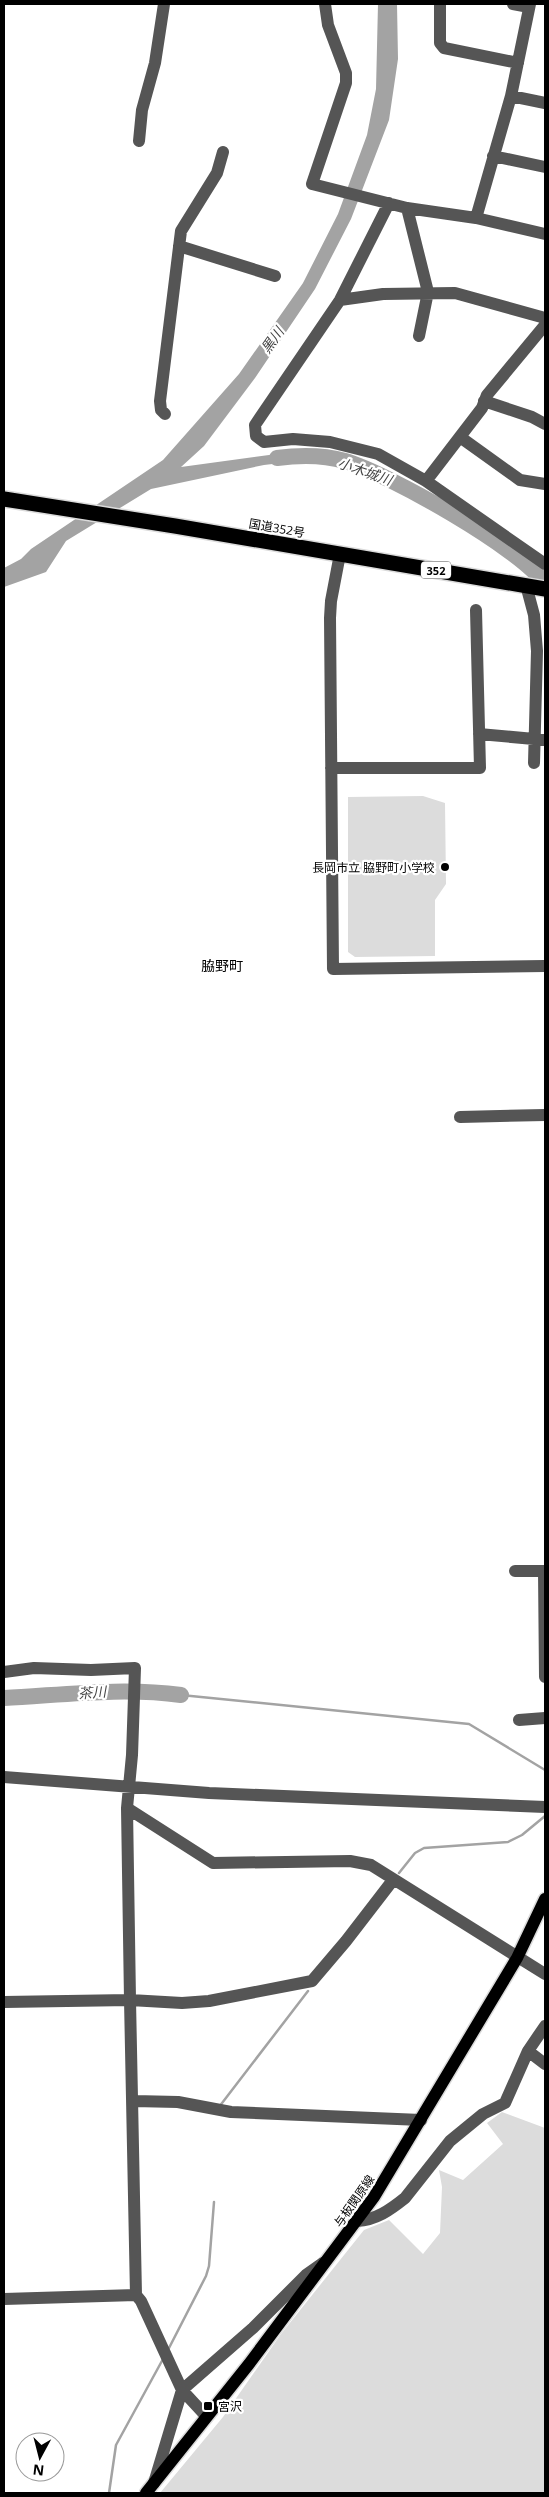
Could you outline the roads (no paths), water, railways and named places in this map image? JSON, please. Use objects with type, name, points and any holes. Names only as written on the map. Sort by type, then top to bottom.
[{"type":"highway","name":"国道352号","points":[[4,499],[535,587]]},
{"type":"main road","name":"与板関原線","points":[[150,2488],[357,2221],[383,2184],[517,1958],[545,1899]]},
{"type":"street","points":[[139,141],[142,110],[155,63],[164,4]]},
{"type":"street","points":[[325,4],[330,35],[346,73],[346,83],[312,184],[408,208],[476,218],[545,234]]},
{"type":"street","points":[[440,4],[440,43],[444,48],[518,63]]},
{"type":"street","points":[[476,218],[511,96],[530,5],[513,4]]},
{"type":"street","points":[[511,96],[545,103]]},
{"type":"street","points":[[165,414],[161,410],[160,401],[182,227],[217,174],[222,152]]},
{"type":"street","points":[[493,156],[545,167]]},
{"type":"street","points":[[387,203],[340,300],[255,425],[256,436],[264,442],[293,440],[330,442],[369,450],[426,480],[545,564]]},
{"type":"street","points":[[408,208],[428,292],[419,336]]},
{"type":"street","points":[[179,246],[276,276]]},
{"type":"street","points":[[340,300],[383,294],[455,293],[545,318]]},
{"type":"street","points":[[426,480],[482,408],[484,401],[545,325]]},
{"type":"street","points":[[484,401],[540,420],[545,424]]},
{"type":"street","points":[[460,437],[520,480],[545,484]]},
{"type":"street","points":[[340,554],[331,601],[330,618],[333,968],[545,966]]},
{"type":"street","points":[[534,763],[540,739],[534,615],[535,587]]},
{"type":"street","points":[[331,768],[480,768],[476,610]]},
{"type":"street","points":[[479,734],[540,739]]},
{"type":"street","points":[[460,1117],[545,1115]]},
{"type":"street","points":[[515,1571],[545,1571],[545,1677]]},
{"type":"street","points":[[4,1672],[34,1668],[91,1670],[136,1668],[132,1755],[127,1808],[130,2000],[134,2101],[136,2295],[141,2301],[182,2390],[206,2416]]},
{"type":"street","points":[[519,1720],[545,1718]]},
{"type":"street","points":[[4,1777],[129,1788],[545,1807]]},
{"type":"street","points":[[127,1808],[213,1862],[364,1862],[545,1974]]},
{"type":"street","points":[[4,2002],[130,2000],[182,2003],[209,2001],[312,1981],[394,1880]]},
{"type":"street","points":[[357,2221],[381,2215],[396,2206],[405,2198],[450,2141],[483,2114],[505,2103],[528,2051],[545,2026]]},
{"type":"street","points":[[528,2051],[545,2064]]},
{"type":"street","points":[[134,2101],[178,2102],[231,2112],[421,2120]]},
{"type":"street","points":[[150,2488],[182,2390],[253,2328],[306,2275],[327,2260]]},
{"type":"street","points":[[4,2299],[136,2295]]},
{"type":"water","name":"黒川","points":[[378,4],[397,4],[398,59],[389,120],[351,219],[315,289],[255,378],[204,446],[181,467],[299,451],[298,461],[264,465],[151,489],[66,541],[46,572],[4,587],[4,568],[21,559],[31,549],[163,460],[239,374],[303,283],[338,214],[367,135],[376,89]]},
{"type":"waterway","name":"小木城川","points":[[277,458],[311,456],[337,459],[365,468],[391,480],[483,533],[532,569],[545,584]]},
{"type":"waterway","name":"茶川","points":[[4,1698],[114,1692],[181,1695]]},
{"type":"waterway","points":[[181,1695],[469,1724],[545,1770]]},
{"type":"waterway","points":[[399,1873],[415,1853],[424,1848],[508,1842],[522,1835],[545,1816]]},
{"type":"waterway","points":[[219,2107],[308,1991]]},
{"type":"waterway","points":[[169,2348],[206,2276],[209,2266],[214,2202]]},
{"type":"waterway","points":[[109,2493],[116,2445],[163,2359]]},
{"type":"place","name":"長岡市立 脇野町小学校","points":[[445,867]]},
{"type":"place","name":"宮沢","points":[[208,2406]]},
{"type":"district","name":"脇野町","points":[[222,965]]}]
